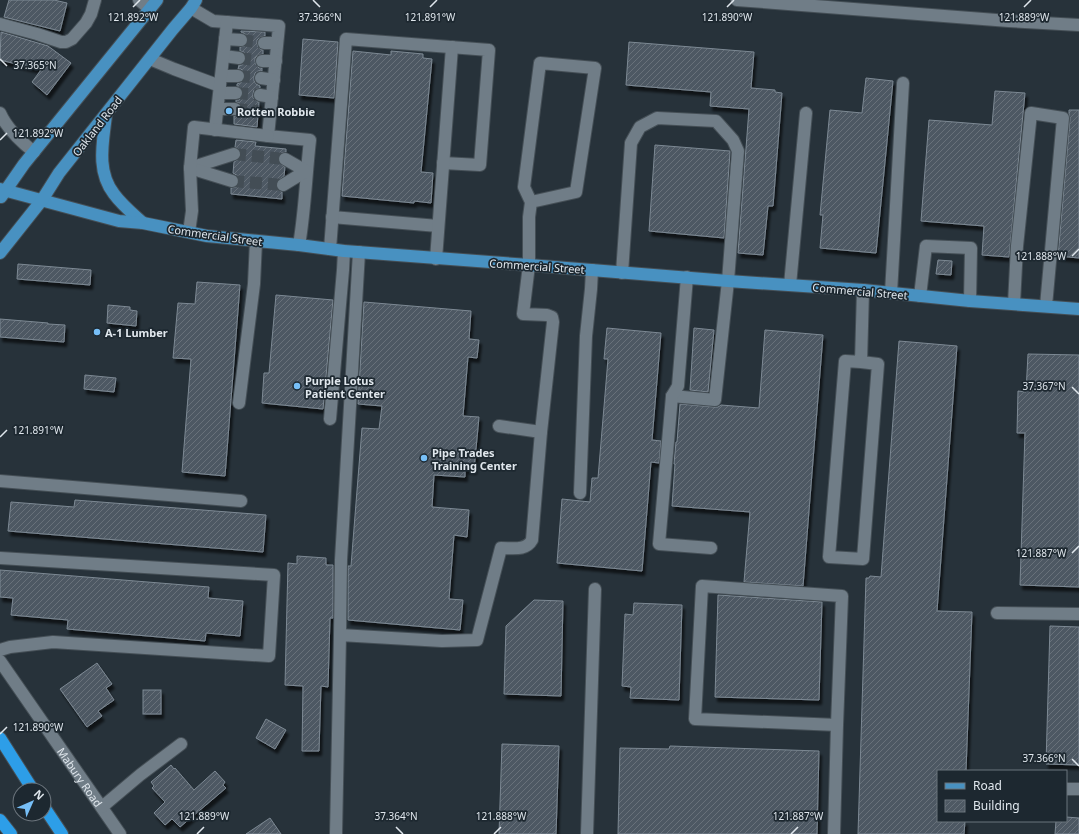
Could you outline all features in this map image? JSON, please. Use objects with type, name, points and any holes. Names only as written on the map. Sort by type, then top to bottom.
[{"type":"highway","points":[[0,738],[28,782]]},
{"type":"highway","points":[[52,819],[62,834]]},
{"type":"highway","points":[[0,820],[11,834]]},
{"type":"main road","points":[[2,192],[153,4]]},
{"type":"main road","name":"Oakland Road","points":[[0,252],[42,200],[60,173],[193,4]]},
{"type":"main road","points":[[106,114],[102,153],[102,168],[105,178],[115,196],[142,223]]},
{"type":"main road","name":"Commercial Street","points":[[2,192],[42,200],[119,221],[142,223],[207,236],[330,249],[344,252],[863,290],[970,301],[1079,309]]},
{"type":"street","points":[[0,24],[61,42],[66,42],[72,39],[86,23],[95,0]]},
{"type":"street","points":[[139,0],[153,4]]},
{"type":"street","points":[[737,0],[1079,25]]},
{"type":"street","points":[[193,4],[213,21],[279,26],[272,97],[264,112],[268,136]]},
{"type":"street","points":[[215,130],[227,22]]},
{"type":"street","points":[[330,249],[346,38],[489,50],[480,166],[443,162]]},
{"type":"street","points":[[226,39],[241,40]]},
{"type":"street","points":[[264,43],[278,43]]},
{"type":"street","points":[[436,259],[452,47]]},
{"type":"street","points":[[224,56],[239,58]]},
{"type":"street","points":[[150,59],[221,85],[236,93]]},
{"type":"street","points":[[262,61],[276,61]]},
{"type":"street","points":[[340,635],[442,641],[477,640],[501,548],[523,548],[529,545],[532,540],[541,432],[553,322],[552,317],[548,315],[524,314],[529,265],[529,217],[531,202],[524,188],[540,63],[595,68],[576,192],[531,202]]},
{"type":"street","points":[[221,85],[238,76]]},
{"type":"street","points":[[261,78],[274,80]]},
{"type":"street","points":[[891,293],[903,83]]},
{"type":"street","points":[[260,95],[272,97]]},
{"type":"street","points":[[218,109],[235,110]]},
{"type":"street","points":[[0,113],[3,120],[21,142],[34,152]]},
{"type":"street","points":[[790,285],[806,113]]},
{"type":"street","points":[[1014,304],[1017,246],[1031,113],[1063,118],[1046,306]]},
{"type":"street","points":[[622,273],[631,144],[640,127],[657,118],[716,121],[733,140],[738,151],[728,281],[715,400],[672,396]]},
{"type":"street","points":[[189,232],[192,211],[190,168],[194,127],[310,140],[299,246]]},
{"type":"street","points":[[190,168],[234,154]]},
{"type":"street","points":[[286,159],[306,171]]},
{"type":"street","points":[[190,168],[232,181]]},
{"type":"street","points":[[283,186],[306,171]]},
{"type":"street","points":[[332,217],[438,226]]},
{"type":"street","points":[[239,403],[254,284],[256,241]]},
{"type":"street","points":[[920,296],[926,246],[971,248],[970,301]]},
{"type":"street","points":[[330,419],[344,252]]},
{"type":"street","points":[[336,834],[341,560],[359,252]]},
{"type":"street","points":[[580,493],[586,336],[592,270]]},
{"type":"street","points":[[687,277],[678,386],[672,396],[659,544],[711,548]]},
{"type":"street","points":[[861,362],[863,290]]},
{"type":"street","points":[[845,361],[861,362],[878,364],[863,560],[829,557],[845,361]]},
{"type":"street","points":[[499,426],[541,432]]},
{"type":"street","points":[[0,481],[241,501]]},
{"type":"street","points":[[0,558],[274,576],[269,656],[53,642],[10,647],[0,650]]},
{"type":"street","points":[[834,834],[842,596],[702,586],[695,719],[837,725]]},
{"type":"street","points":[[587,834],[595,589]]},
{"type":"street","points":[[997,613],[1079,614]]},
{"type":"street","name":"Mabury Road","points":[[0,661],[120,834]]},
{"type":"street","points":[[102,806],[180,744]]},
{"type":"street","points":[[1067,789],[1079,789]]},
{"type":"building","points":[[9,0],[54,0],[67,3],[60,31],[4,17]]},
{"type":"building","points":[[241,31],[265,32],[265,36],[260,37],[257,40],[258,47],[263,50],[263,54],[258,55],[255,58],[256,65],[259,68],[262,68],[262,71],[255,73],[254,77],[256,84],[260,86],[260,88],[254,90],[253,94],[253,98],[259,102],[257,127],[234,124],[234,116],[239,115],[242,112],[241,105],[236,102],[236,100],[239,100],[242,97],[243,93],[242,89],[237,86],[237,84],[245,79],[244,72],[241,69],[238,69],[239,65],[245,63],[246,59],[244,52],[240,51],[240,47],[245,46],[248,41],[248,36]]},
{"type":"building","points":[[1,32],[48,46],[71,63],[47,95],[32,82],[41,70],[0,60]]},
{"type":"building","points":[[303,39],[338,42],[334,98],[299,95]]},
{"type":"building","points":[[629,42],[754,52],[751,88],[775,90],[775,92],[782,93],[773,206],[768,206],[763,255],[738,253],[749,109],[710,106],[711,92],[626,85]]},
{"type":"building","points":[[353,51],[391,55],[391,51],[423,54],[423,58],[432,59],[421,172],[433,173],[431,203],[414,201],[414,203],[342,196]]},
{"type":"building","points":[[866,78],[893,81],[876,253],[820,248],[823,215],[820,215],[830,110],[862,113]]},
{"type":"building","points":[[995,91],[1025,93],[1009,257],[982,255],[984,226],[921,221],[929,120],[992,125]]},
{"type":"building","points":[[1069,110],[1079,110],[1079,258],[1058,256],[1070,119]]},
{"type":"building","points":[[236,140],[256,142],[255,146],[286,149],[286,152],[281,153],[278,156],[279,163],[285,167],[284,176],[277,181],[276,185],[277,189],[282,192],[282,199],[231,194],[231,188],[237,187],[239,183],[238,176],[233,173],[234,162],[239,159],[241,155],[239,149],[235,147]]},
{"type":"building","points":[[655,145],[730,151],[724,238],[649,231]]},
{"type":"building","points":[[938,260],[952,261],[951,275],[936,274]]},
{"type":"building","points":[[18,264],[91,270],[90,285],[17,279]]},
{"type":"building","points":[[197,282],[240,285],[225,476],[182,472],[191,359],[173,358],[178,303],[195,304]]},
{"type":"building","points":[[276,295],[333,300],[323,409],[262,403],[264,373],[269,373]]},
{"type":"building","points":[[364,302],[471,311],[469,339],[479,340],[477,358],[468,357],[463,416],[479,417],[474,470],[465,469],[465,477],[434,475],[432,507],[469,510],[467,537],[454,535],[449,599],[463,600],[460,630],[348,620],[348,566],[351,566],[362,428],[379,429],[382,406],[358,404]]},
{"type":"building","points":[[108,305],[130,307],[130,310],[137,311],[136,326],[107,323]]},
{"type":"building","points":[[0,319],[65,325],[64,342],[0,337]]},
{"type":"building","points":[[607,328],[661,333],[652,440],[661,441],[659,463],[651,462],[642,571],[557,563],[562,499],[590,502],[592,478],[598,478],[608,359],[604,359]]},
{"type":"building","points":[[694,328],[714,330],[708,392],[690,390]]},
{"type":"building","points":[[765,330],[823,335],[803,586],[744,582],[750,512],[672,506],[674,464],[680,404],[714,407],[721,405],[759,408]]},
{"type":"building","points":[[899,341],[957,346],[937,611],[972,612],[966,770],[937,770],[937,822],[965,822],[964,834],[858,834],[866,578],[869,578],[870,576],[881,577]]},
{"type":"building","points":[[1028,354],[1079,355],[1079,587],[1020,585],[1025,433],[1017,433],[1018,391],[1026,392]]},
{"type":"building","points":[[85,375],[116,378],[114,392],[84,389]]},
{"type":"building","points":[[75,500],[266,515],[263,552],[8,531],[11,502],[74,507]]},
{"type":"building","points":[[297,556],[326,558],[326,565],[333,565],[333,618],[330,618],[328,687],[321,686],[319,751],[302,751],[303,686],[285,685],[288,563],[297,564]]},
{"type":"building","points":[[0,570],[209,587],[208,598],[243,601],[240,636],[206,633],[205,641],[67,629],[68,620],[11,615],[13,598],[0,597]]},
{"type":"building","points":[[718,595],[822,602],[819,700],[715,697]]},
{"type":"building","points":[[534,600],[563,601],[561,696],[504,694],[506,626]]},
{"type":"building","points":[[634,603],[682,605],[679,700],[630,698],[631,687],[622,686],[625,614],[633,615]]},
{"type":"building","points":[[1050,626],[1079,627],[1079,765],[1046,764]]},
{"type":"building","points":[[97,663],[112,684],[106,688],[114,700],[98,711],[102,716],[87,727],[60,689]]},
{"type":"building","points":[[143,690],[161,690],[161,714],[143,714]]},
{"type":"building","points":[[266,719],[286,730],[275,749],[256,738]]},
{"type":"building","points":[[502,744],[559,746],[556,834],[499,834]]},
{"type":"building","points":[[670,746],[819,751],[817,834],[618,834],[620,748],[669,749]]},
{"type":"building","points":[[171,765],[194,790],[215,771],[225,782],[223,785],[226,788],[180,827],[172,819],[165,825],[154,813],[165,802],[152,788],[154,786],[151,782]]},
{"type":"building","points":[[1067,817],[1079,818],[1079,834],[1055,834],[1056,822],[1067,822]]},
{"type":"building","points":[[270,818],[281,834],[246,834]]},
{"type":"tunnel","points":[[241,40],[264,43]]},
{"type":"tunnel","points":[[239,58],[262,61]]},
{"type":"tunnel","points":[[238,76],[261,78]]},
{"type":"tunnel","points":[[236,93],[260,95]]},
{"type":"tunnel","points":[[235,109],[258,111]]},
{"type":"tunnel","points":[[234,154],[285,159]]},
{"type":"tunnel","points":[[232,181],[283,185]]},
{"type":"place","name":"Rotten Robbie","points":[[229,111]]},
{"type":"place","name":"A-1 Lumber","points":[[97,332]]},
{"type":"place","name":"Purple Lotus Patient Center","points":[[297,386]]},
{"type":"place","name":"Pipe Trades Training Center","points":[[424,458]]}]
